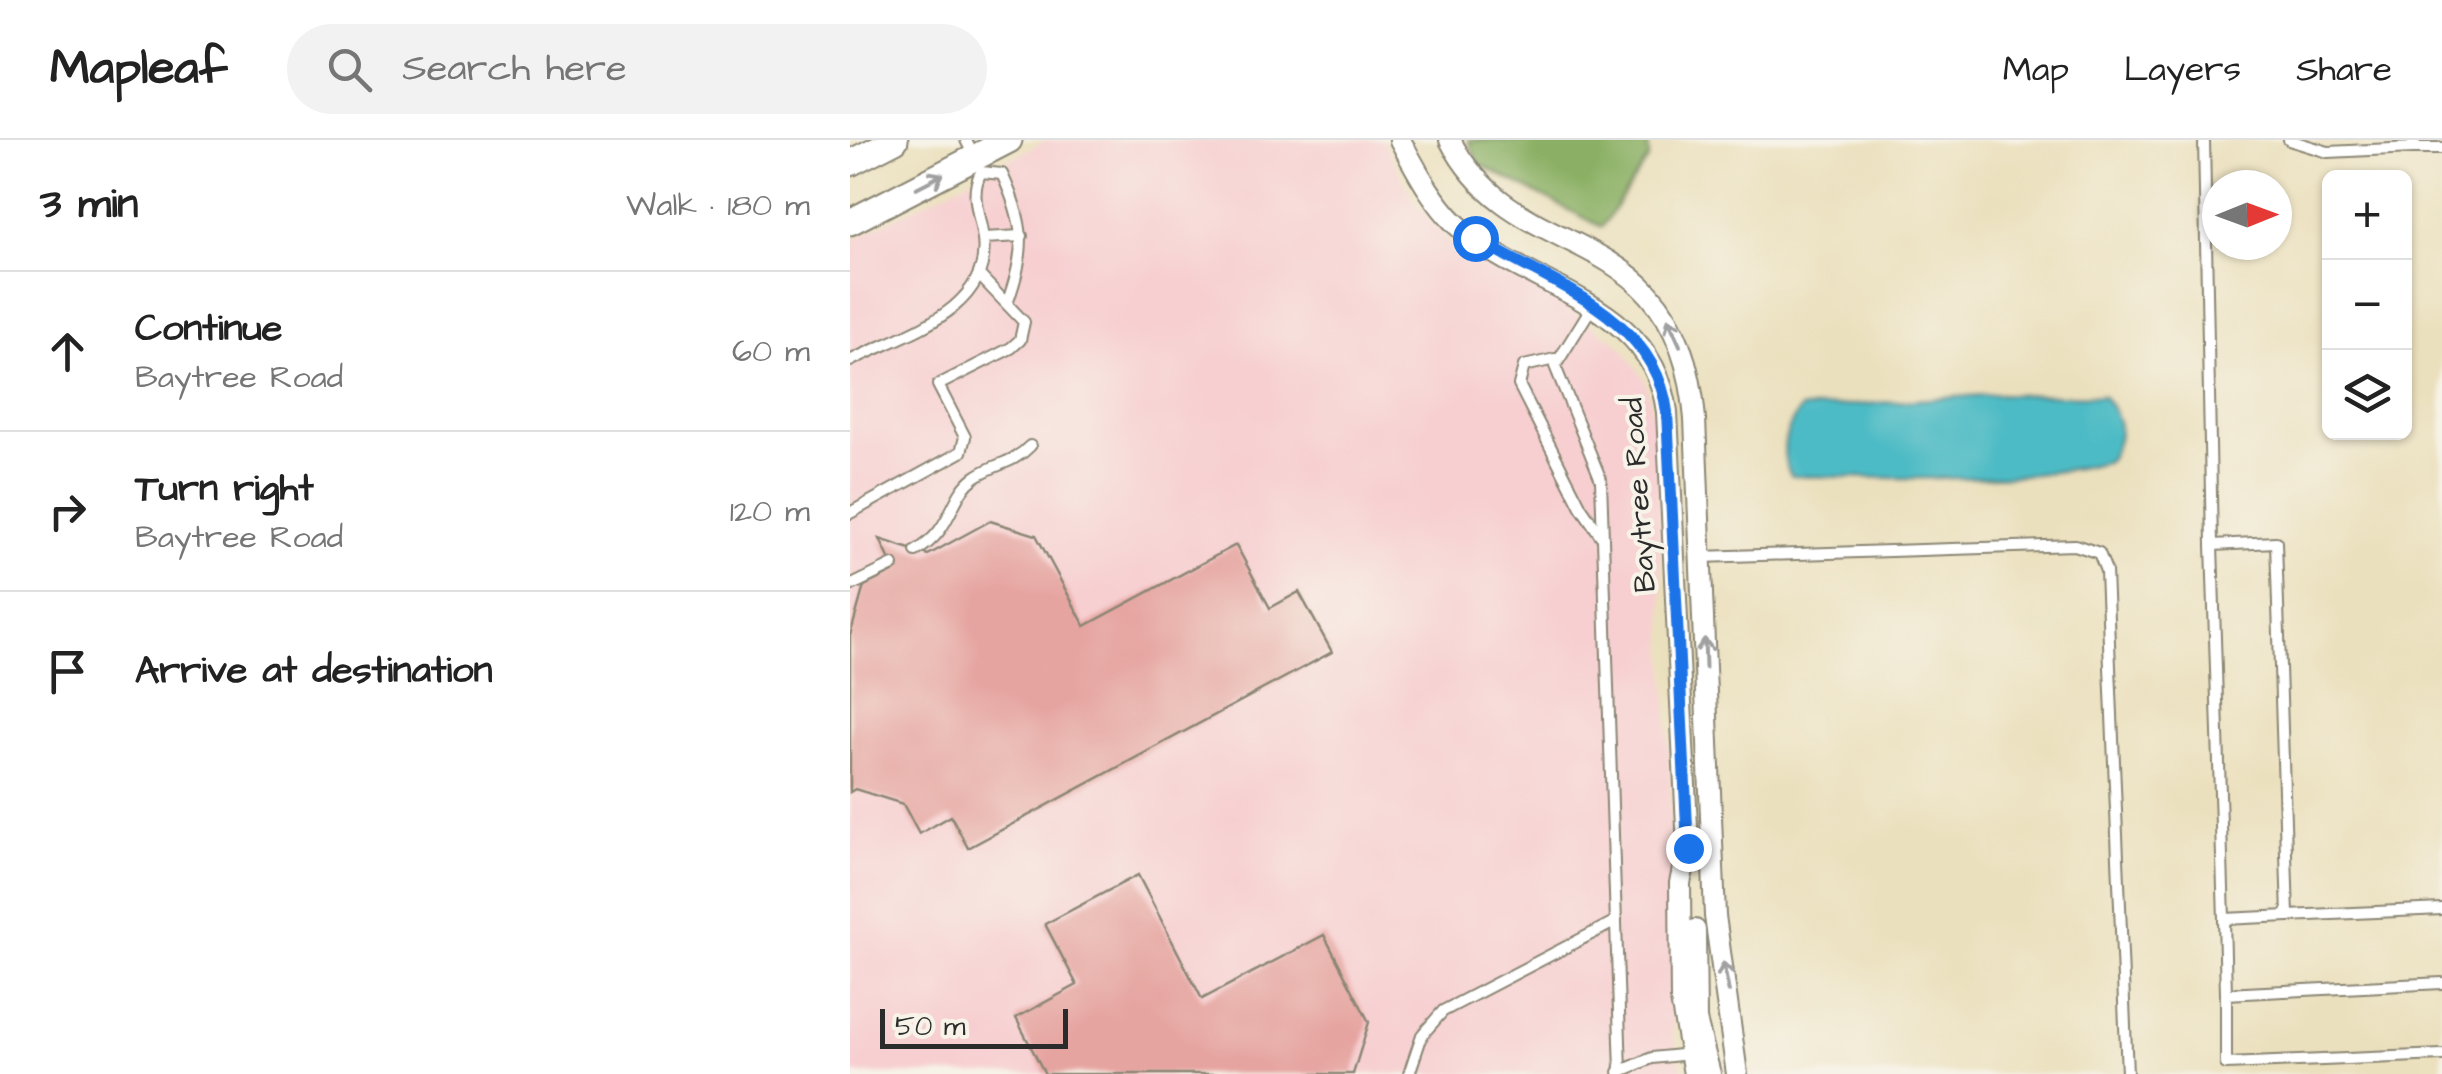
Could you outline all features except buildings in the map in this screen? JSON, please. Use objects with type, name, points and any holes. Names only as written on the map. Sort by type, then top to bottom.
[{"type":"street","points":[[850,163],[895,140]]},
{"type":"street","points":[[850,222],[1009,140]]},
{"type":"street","name":"Baytree Road","points":[[1400,140],[1434,199],[1457,224],[1524,268],[1592,305],[1642,348],[1665,396],[1694,905],[1696,1020],[1710,1074]]},
{"type":"street","name":"Baytree Road","points":[[1450,140],[1483,187],[1625,268],[1666,315],[1685,359],[1693,392],[1715,916],[1737,1074]]},
{"type":"street","name":"Baytree Road","points":[[1688,848],[1680,883],[1681,1000],[1692,1064]]},
{"type":"lane","points":[[2204,140],[2226,1064],[2442,1054]]},
{"type":"lane","points":[[2289,140],[2328,152],[2413,144],[2442,148]]},
{"type":"lane","points":[[850,361],[965,302],[980,276],[983,238],[972,190],[974,157],[1002,174],[1022,217],[1019,266],[1008,301]]},
{"type":"lane","points":[[983,238],[1022,236]]},
{"type":"lane","points":[[850,513],[961,452],[965,437],[938,385],[1020,340],[1024,322],[980,276]]},
{"type":"lane","points":[[1592,305],[1556,359],[1556,374],[1600,476],[1618,1072],[1652,1058],[1692,1064]]},
{"type":"lane","points":[[1556,359],[1524,366],[1518,383],[1580,507],[1602,537]]},
{"type":"lane","points":[[916,551],[934,540],[974,477],[1016,460],[1030,446]]},
{"type":"lane","points":[[2212,544],[2276,542],[2288,916]]},
{"type":"lane","points":[[1701,558],[2074,545],[2099,554],[2106,572],[2126,1074]]},
{"type":"lane","points":[[850,586],[892,565]]},
{"type":"lane","points":[[2224,919],[2442,909]]},
{"type":"lane","points":[[1410,1074],[1422,1035],[1443,1011],[1616,921]]},
{"type":"lane","points":[[2226,994],[2442,983]]},
{"type":"shaded area","points":[[1047,140],[1383,140],[1413,199],[1455,248],[1549,295],[1621,346],[1645,380],[1656,425],[1675,915],[1672,1032],[1683,1074],[850,1074],[850,241]]},
{"type":"green space","points":[[1468,140],[1648,140],[1649,158],[1602,227],[1479,164]]},
{"type":"water","points":[[1995,394],[2103,396],[2118,420],[2119,435],[2113,452],[2108,461],[2073,469],[1993,477],[1791,476],[1787,467],[1785,441],[1801,409]]},
{"type":"route","points":[[1475,238],[1602,310],[1627,330],[1660,379],[1667,412],[1688,848]]}]
